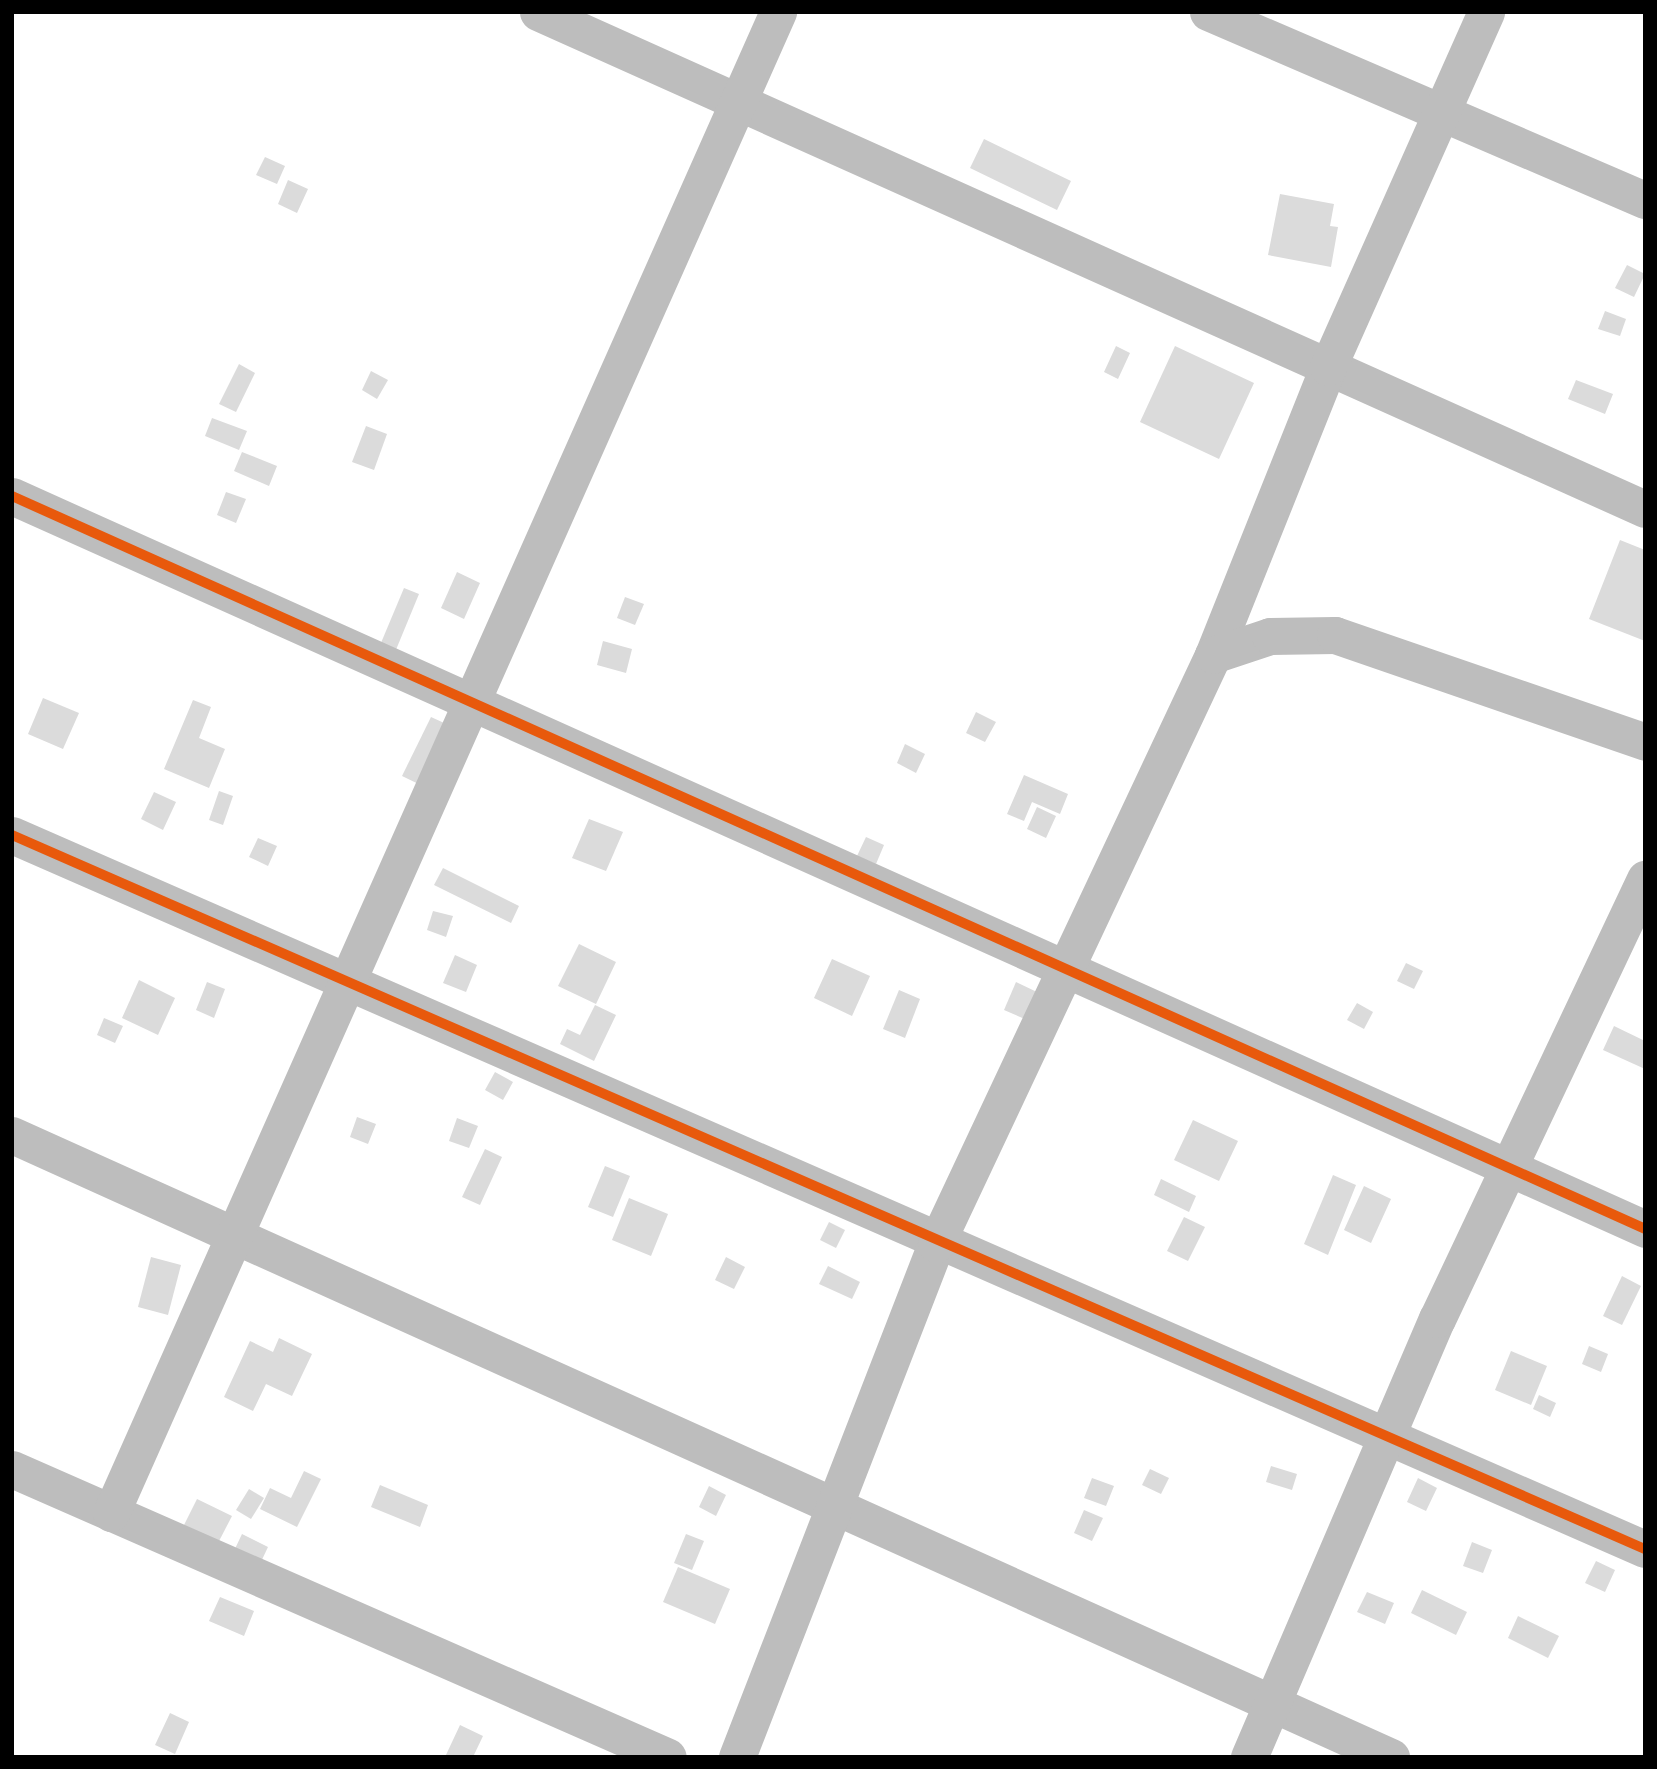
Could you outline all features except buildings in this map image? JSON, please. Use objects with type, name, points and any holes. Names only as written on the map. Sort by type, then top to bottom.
[{"type":"street","points":[[538,12],[1645,509]]},
{"type":"street","points":[[111,1513],[740,103],[778,12]]},
{"type":"street","points":[[1208,12],[1645,200]]},
{"type":"street","points":[[737,1757],[937,1240],[1213,655],[1328,367],[1486,12]]},
{"type":"street","points":[[12,496],[1645,1229]]},
{"type":"street","points":[[1213,655],[1270,636],[1335,635],[1645,742]]},
{"type":"street","points":[[12,835],[1645,1549]]},
{"type":"street","points":[[1249,1757],[1386,1436],[1508,1168],[1645,879]]},
{"type":"street","points":[[12,1135],[1391,1757]]},
{"type":"street","points":[[12,1469],[668,1757]]},
{"type":"cycle path","points":[[12,496],[1645,1229]]},
{"type":"cycle path","points":[[12,835],[1645,1549]]}]
